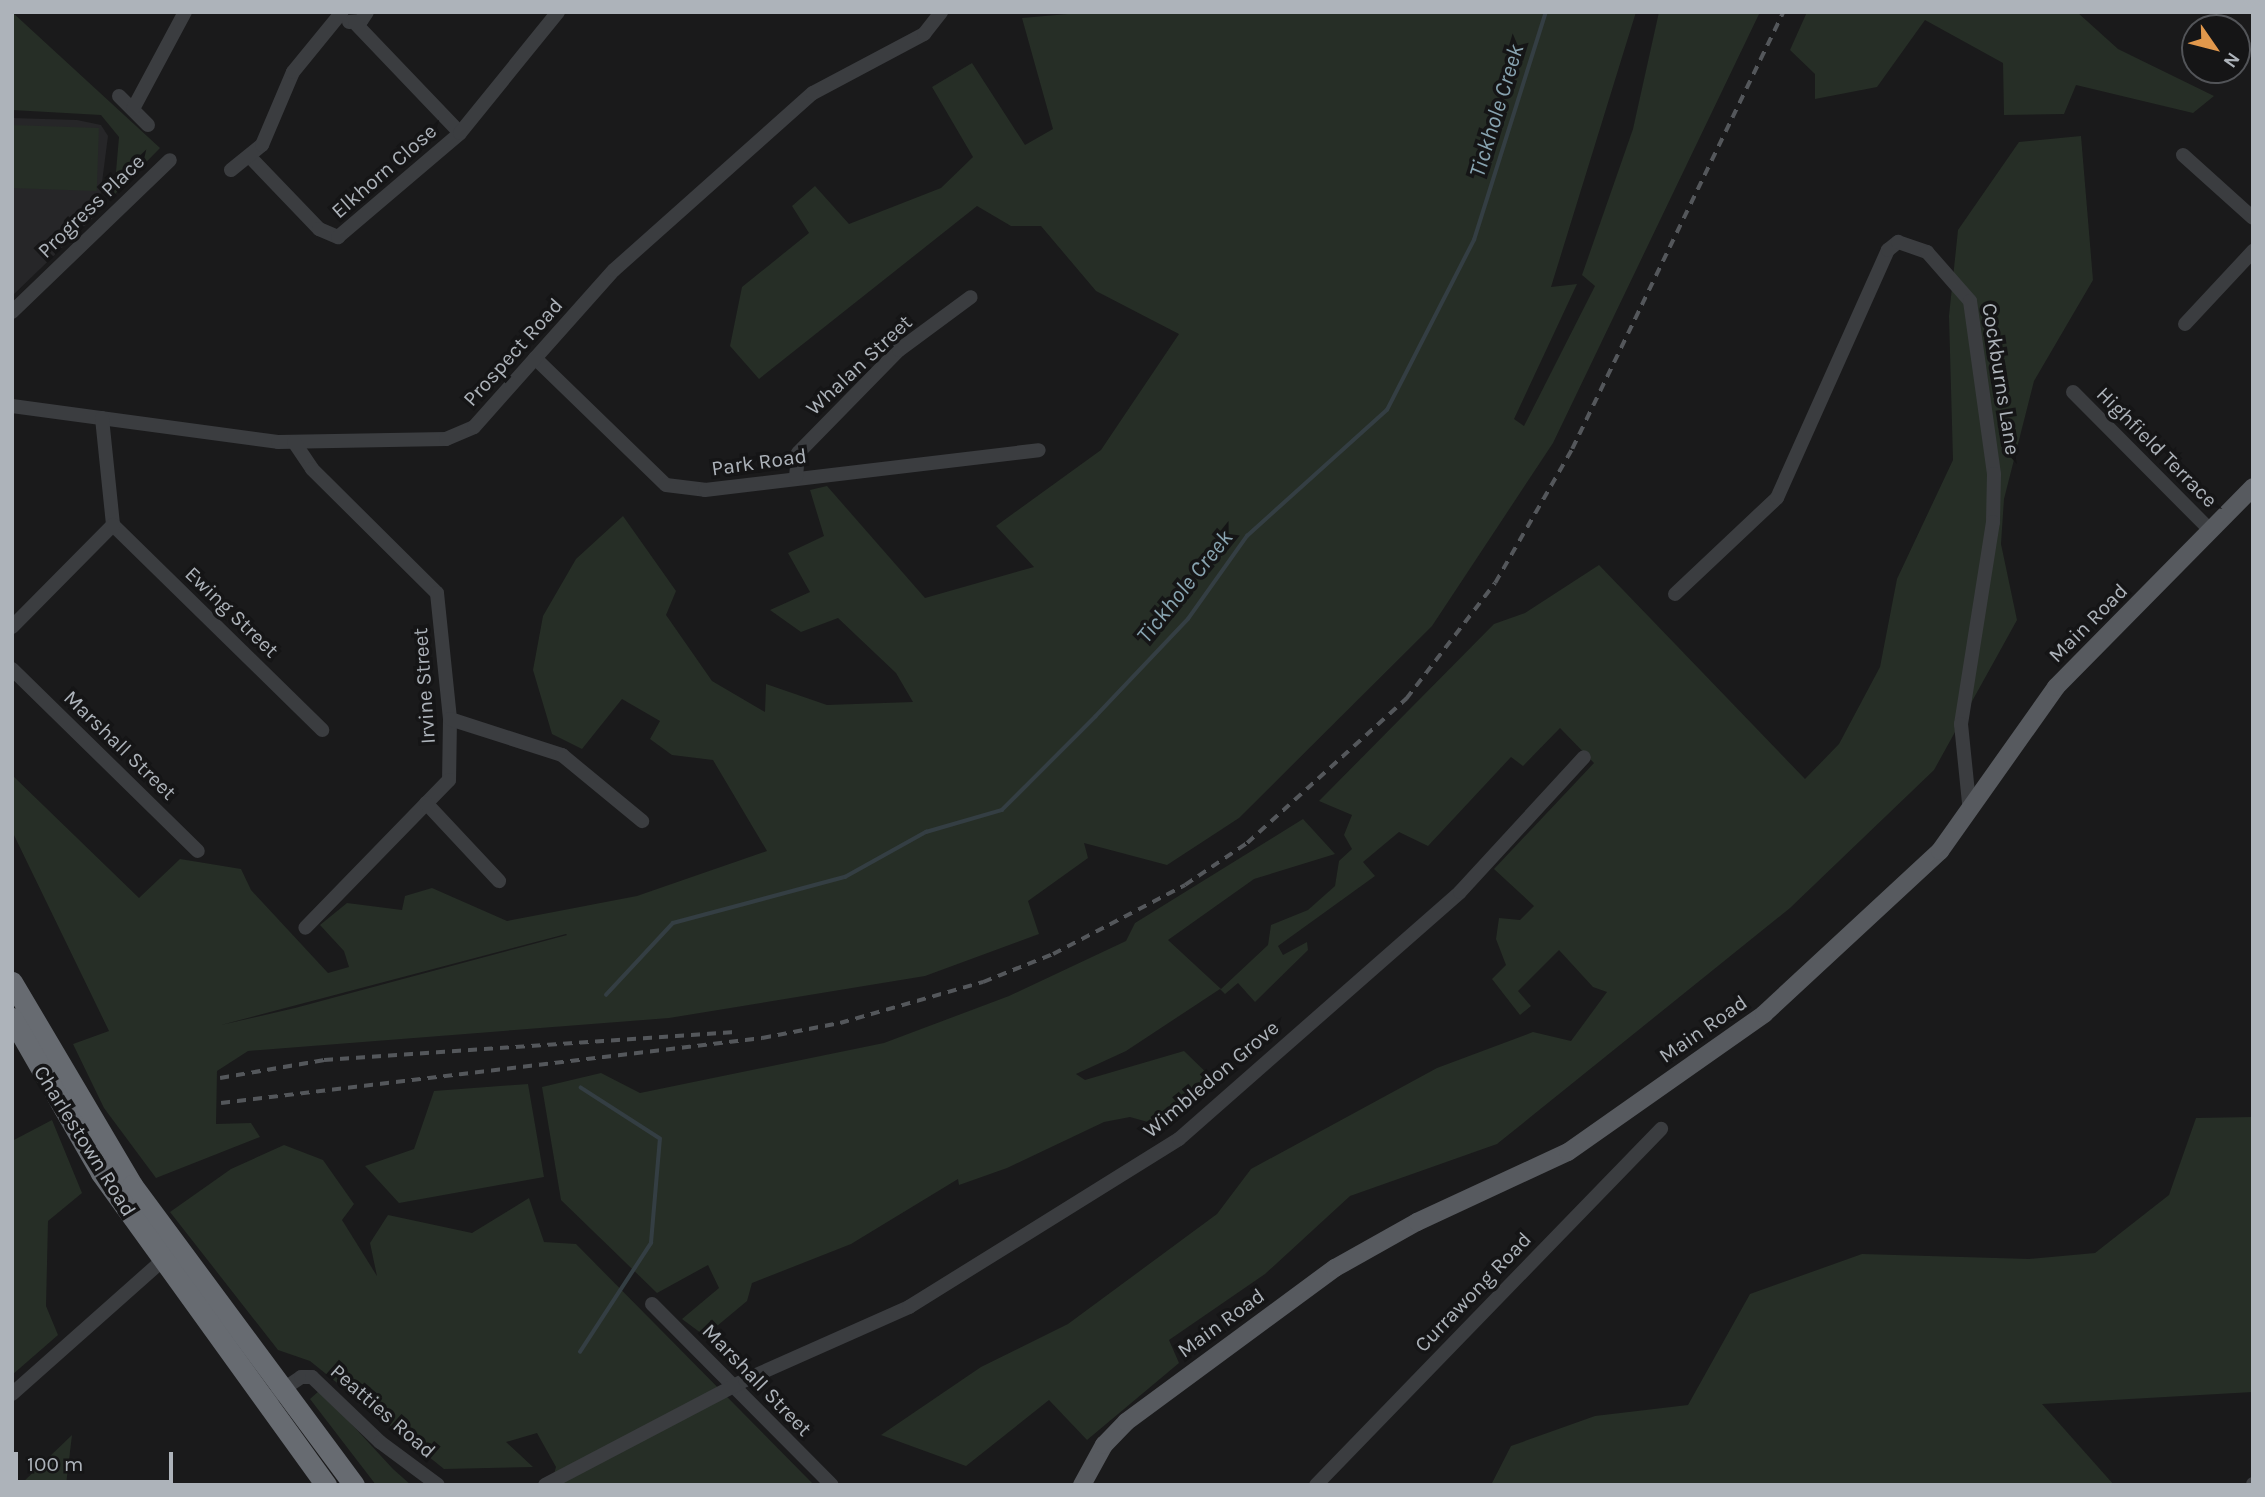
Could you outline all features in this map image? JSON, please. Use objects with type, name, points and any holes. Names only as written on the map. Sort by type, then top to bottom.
[{"type":"highway","name":"Charlestown Road","points":[[12,982],[131,1185],[354,1485]]},
{"type":"highway","name":"Charlestown Road","points":[[12,1018],[102,1173],[162,1261],[326,1485]]},
{"type":"main road","name":"Main Road","points":[[1082,1485],[1104,1445],[1126,1422],[1335,1268],[1417,1222],[1568,1152],[1765,1014],[1863,929],[1970,812],[2056,687],[2253,487]]},
{"type":"street","points":[[133,109],[185,12]]},
{"type":"street","name":"Elkhorn Close","points":[[250,157],[333,238],[460,133],[558,12]]},
{"type":"street","name":"Prospect Road","points":[[12,405],[294,442],[446,439],[474,427],[614,270],[813,93],[924,34],[941,12]]},
{"type":"street","points":[[231,170],[250,157],[269,134],[293,72],[326,31],[353,17],[371,41],[460,133]]},
{"type":"street","points":[[118,96],[148,125]]},
{"type":"street","points":[[2183,155],[2253,218]]},
{"type":"street","name":"Progress Place","points":[[12,312],[170,160]]},
{"type":"street","name":"Cockburns Lane","points":[[1675,594],[1777,498],[1888,250],[1898,242],[1927,252],[1970,301],[1994,474],[1993,522],[1961,724],[1970,812]]},
{"type":"street","points":[[2185,324],[2253,251]]},
{"type":"street","name":"Whalan Street","points":[[796,478],[798,453],[807,443],[899,350],[971,297]]},
{"type":"street","name":"Park Road","points":[[535,358],[666,485],[705,490],[1039,450]]},
{"type":"street","name":"Highfield Terrace","points":[[2073,393],[2210,530]]},
{"type":"street","points":[[12,627],[113,525],[102,418]]},
{"type":"street","name":"Irvine Street","points":[[294,442],[312,469],[438,593],[450,719],[449,780],[306,928]]},
{"type":"street","name":"Ewing Street","points":[[113,525],[322,730]]},
{"type":"street","name":"Marshall Street","points":[[12,669],[198,851]]},
{"type":"street","points":[[450,719],[562,755],[642,821]]},
{"type":"street","name":"Wimbledon Grove","points":[[731,1389],[909,1307],[1180,1139],[1460,892],[1584,757]]},
{"type":"street","points":[[426,803],[499,881]]},
{"type":"street","name":"Currawong Road","points":[[1316,1485],[1661,1129]]},
{"type":"street","name":"Charlestown Road","points":[[131,1185],[165,1247],[162,1261],[228,1316]]},
{"type":"street","points":[[12,1394],[162,1261]]},
{"type":"street","name":"Marshall Street","points":[[652,1304],[731,1389],[832,1485]]},
{"type":"street","name":"Peatties Road","points":[[265,1402],[283,1389],[312,1377],[380,1442],[438,1485]]},
{"type":"street","points":[[545,1485],[731,1389]]},
{"type":"shaded area","points":[[12,12],[160,148],[114,195],[119,137],[101,115],[12,110]]},
{"type":"shaded area","points":[[1091,12],[1636,12],[1551,287],[1577,284],[1514,419],[1524,426],[1595,286],[1582,275],[1633,129],[1659,12],[1760,12],[1553,443],[1432,626],[1239,818],[1167,865],[1084,843],[1088,858],[1028,901],[1039,934],[925,976],[669,1018],[248,1051],[217,1071],[216,1124],[251,1123],[260,1137],[156,1178],[104,1108],[73,1044],[109,1031],[12,831],[12,775],[139,898],[180,859],[241,869],[251,890],[328,973],[349,967],[344,951],[320,925],[347,903],[402,910],[405,896],[432,888],[507,921],[637,896],[767,851],[713,760],[672,755],[650,739],[660,721],[622,699],[582,749],[552,734],[533,670],[543,616],[576,559],[623,516],[676,591],[666,615],[712,681],[765,712],[766,684],[827,705],[913,702],[896,673],[838,618],[801,632],[770,610],[810,592],[788,553],[824,536],[810,490],[827,486],[925,598],[1034,567],[996,526],[1101,450],[1179,334],[1096,291],[1041,226],[1011,226],[977,206],[759,379],[730,346],[742,287],[809,233],[792,206],[815,186],[849,224],[941,188],[973,157],[932,87],[972,63],[1025,145],[1053,129],[1022,18]],"holes":[[[567,935],[295,1008],[221,1025]]]},
{"type":"shaded area","points":[[1807,12],[2077,12],[2118,49],[2181,80],[2181,84],[2189,84],[2214,96],[2193,113],[2076,85],[2064,114],[2004,115],[2003,63],[1925,20],[1877,87],[1815,99],[1815,74],[1790,50]]},
{"type":"shaded area","points":[[12,118],[77,120],[101,125],[108,136],[98,213],[12,296]]},
{"type":"shaded area","points":[[12,125],[99,128],[97,191],[12,188]]},
{"type":"shaded area","points":[[2081,136],[2093,280],[2034,381],[2004,499],[2001,544],[2017,620],[1934,770],[1790,908],[1497,1144],[1350,1196],[1265,1274],[1169,1340],[1179,1363],[1087,1440],[1049,1400],[966,1466],[881,1435],[981,1367],[1068,1324],[1217,1214],[1251,1169],[1437,1068],[1533,1032],[1571,1041],[1607,992],[1593,987],[1559,950],[1518,991],[1531,1006],[1520,1015],[1492,979],[1506,965],[1496,939],[1499,918],[1520,920],[1534,906],[1494,869],[1594,763],[1560,728],[1523,766],[1511,757],[1428,846],[1399,832],[1363,862],[1375,876],[1278,946],[1283,955],[1307,942],[1308,950],[1255,1002],[1238,983],[1225,994],[1220,989],[1126,1051],[1076,1074],[1085,1080],[1184,1051],[1216,1082],[1162,1126],[1130,1117],[1104,1122],[1007,1168],[959,1185],[958,1179],[851,1244],[752,1283],[747,1301],[705,1336],[682,1319],[719,1288],[708,1265],[657,1293],[561,1200],[542,1087],[601,1073],[640,1093],[884,1043],[1009,996],[1126,941],[1135,923],[1303,819],[1335,854],[1254,879],[1168,940],[1221,989],[1268,945],[1271,925],[1308,910],[1335,886],[1339,861],[1352,849],[1344,835],[1352,815],[1319,801],[1494,624],[1525,613],[1599,565],[1805,779],[1839,744],[1880,667],[1897,579],[1953,460],[1949,316],[1958,230],[2019,142]]},
{"type":"shaded area","points":[[528,1084],[544,1177],[399,1203],[365,1166],[414,1149],[434,1091]]},
{"type":"shaded area","points":[[2253,1117],[2253,1392],[2042,1404],[2114,1485],[1491,1485],[1511,1446],[1595,1416],[1688,1405],[1750,1294],[1862,1254],[2029,1259],[2095,1253],[2169,1195],[2196,1118]]},
{"type":"shaded area","points":[[52,1120],[82,1193],[48,1221],[46,1306],[58,1335],[12,1375],[12,1141]]},
{"type":"shaded area","points":[[284,1145],[323,1160],[354,1204],[342,1220],[377,1276],[370,1243],[388,1215],[472,1233],[529,1198],[544,1242],[576,1244],[814,1485],[551,1485],[556,1467],[537,1433],[506,1442],[533,1467],[444,1469],[310,1361],[278,1350],[170,1212],[231,1169]]},
{"type":"shaded area","points":[[320,1390],[411,1485],[376,1485],[310,1399]]},
{"type":"shaded area","points":[[72,1435],[66,1485],[20,1485]]},
{"type":"waterway","name":"Tickhole Creek","points":[[606,995],[673,923],[845,877],[926,832],[1002,810],[1095,717],[1188,619],[1247,536],[1387,410],[1474,240],[1546,12]]},
{"type":"waterway","name":"Tickhole Creek","points":[[580,1352],[651,1243],[660,1139],[581,1088]]},
{"type":"railway","points":[[221,1103],[762,1038],[840,1023],[983,982],[1053,954],[1185,885],[1247,843],[1406,699],[1495,583],[1572,449],[1783,12]]},
{"type":"railway","points":[[220,1078],[324,1060],[735,1032]]}]
